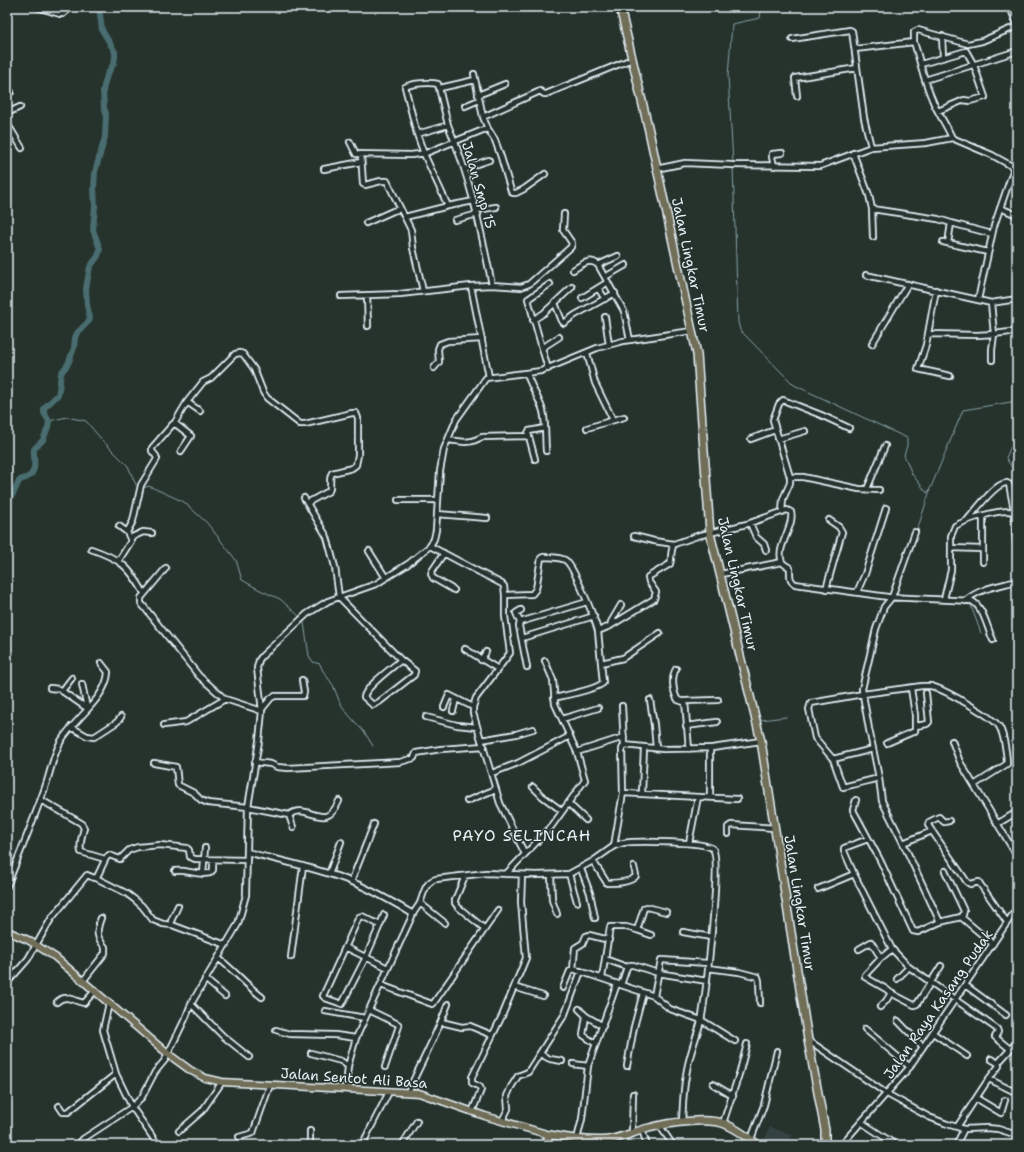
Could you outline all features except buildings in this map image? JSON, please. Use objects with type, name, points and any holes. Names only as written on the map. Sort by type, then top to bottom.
[{"type":"highway","name":"Jalan Lingkar Timur","points":[[620,7],[698,362],[710,533],[761,741],[808,1040],[825,1130],[825,1145]]},
{"type":"highway","name":"Jalan Sentot Ali Basa","points":[[550,1135],[590,1142],[608,1142],[659,1125],[704,1121],[723,1123],[751,1139],[758,1145]]},
{"type":"highway","points":[[544,1145],[550,1135]]},
{"type":"main road","name":"Jalan Sentot Ali Basa","points":[[7,930],[28,940],[55,958],[168,1054],[190,1070],[205,1078],[222,1082],[419,1093],[472,1112],[550,1135]]},
{"type":"street","points":[[37,7],[60,14],[64,14],[72,7]]},
{"type":"street","points":[[952,138],[946,123],[938,111],[925,80],[913,34],[916,30],[918,30],[960,42],[974,43],[982,41],[1017,25],[1012,12]]},
{"type":"street","points":[[792,39],[850,30],[853,32],[864,118],[871,148]]},
{"type":"street","points":[[942,36],[943,57]]},
{"type":"street","points":[[856,49],[914,42]]},
{"type":"street","points":[[921,64],[966,51],[974,65],[985,97],[970,101],[964,100],[938,111]]},
{"type":"street","points":[[925,80],[1017,51]]},
{"type":"street","points":[[483,117],[540,91],[546,94],[632,59]]},
{"type":"street","points":[[797,96],[795,78],[857,68]]},
{"type":"street","points":[[448,206],[424,154],[417,134],[405,87],[435,83],[438,84],[440,88],[475,77],[483,117],[495,140],[511,191],[513,193],[520,191],[544,174]]},
{"type":"street","points":[[465,106],[505,84]]},
{"type":"street","name":"Jalan Smp 15","points":[[440,88],[448,125],[465,170],[477,212],[492,285]]},
{"type":"street","points":[[7,113],[20,107]]},
{"type":"street","points":[[7,123],[22,148]]},
{"type":"street","points":[[417,134],[448,125]]},
{"type":"street","points":[[350,142],[356,154],[424,154],[488,129]]},
{"type":"street","points":[[656,169],[685,163],[820,166],[853,153],[871,148],[926,143],[952,138],[992,155],[1016,168],[1000,208],[992,234],[978,300]]},
{"type":"street","points":[[774,166],[772,154],[782,153]]},
{"type":"street","points":[[853,153],[866,185],[872,209],[873,237]]},
{"type":"street","points":[[361,154],[363,184],[365,185],[386,180],[411,230],[413,248],[423,291]]},
{"type":"street","points":[[465,170],[489,160]]},
{"type":"street","points":[[324,169],[361,162]]},
{"type":"street","points":[[404,217],[474,201]]},
{"type":"street","points":[[455,220],[477,212],[496,208]]},
{"type":"street","points":[[1000,208],[1017,215]]},
{"type":"street","points":[[366,223],[400,209]]},
{"type":"street","points":[[872,209],[938,219],[992,234]]},
{"type":"street","points":[[341,296],[400,294],[471,286],[525,286],[569,249],[572,243],[563,230],[564,214]]},
{"type":"street","points":[[951,223],[945,243],[988,252]]},
{"type":"street","points":[[598,265],[618,256]]},
{"type":"street","points":[[573,270],[585,262],[590,261],[598,265],[624,311],[630,340]]},
{"type":"street","points":[[605,277],[626,265]]},
{"type":"street","points":[[866,275],[978,300],[991,302],[1017,299]]},
{"type":"street","points":[[582,298],[608,282]]},
{"type":"street","points":[[548,369],[528,299],[550,284]]},
{"type":"street","points":[[872,344],[908,284]]},
{"type":"street","points":[[471,286],[489,377]]},
{"type":"street","points":[[533,320],[544,313],[572,287]]},
{"type":"street","points":[[598,288],[605,299]]},
{"type":"street","points":[[936,290],[928,334],[919,370],[950,376]]},
{"type":"street","points":[[555,303],[564,323],[575,315],[615,293]]},
{"type":"street","points":[[367,295],[368,326]]},
{"type":"street","points":[[991,302],[994,334],[992,360]]},
{"type":"street","points":[[605,317],[609,345]]},
{"type":"street","points":[[82,1145],[83,1139],[132,1107],[142,1097],[152,1076],[165,1060],[191,1004],[238,924],[246,895],[248,808],[262,710],[257,668],[262,656],[307,614],[328,600],[376,584],[408,564],[430,546],[434,539],[436,530],[440,471],[444,449],[458,416],[470,402],[483,380],[489,377],[527,374],[548,369],[609,345],[630,340],[692,331]]},
{"type":"street","points":[[928,334],[977,336],[1010,332],[1017,333]]},
{"type":"street","points":[[542,348],[559,337]]},
{"type":"street","points":[[434,368],[439,362],[438,347],[440,344],[448,341],[482,339]]},
{"type":"street","points":[[127,532],[133,521],[141,485],[157,459],[152,452],[152,448],[170,426],[174,424],[187,402],[203,382],[211,378],[235,354],[240,352],[254,369],[260,386],[267,398],[300,424],[356,413],[358,418],[356,465],[352,468],[332,473],[330,476],[329,491],[307,503]]},
{"type":"street","points":[[587,353],[595,383],[613,420]]},
{"type":"street","points":[[527,374],[530,384],[543,410],[546,452]]},
{"type":"street","points":[[782,512],[783,499],[790,483],[790,477],[773,420],[779,404],[783,400],[849,428]]},
{"type":"street","points":[[187,402],[200,410]]},
{"type":"street","points":[[587,428],[624,416]]},
{"type":"street","points":[[174,424],[191,436],[181,451]]},
{"type":"street","points":[[535,459],[528,433],[529,430],[545,428]]},
{"type":"street","points":[[751,439],[776,430]]},
{"type":"street","points":[[778,439],[805,431]]},
{"type":"street","points":[[448,440],[466,442],[482,437],[529,436]]},
{"type":"street","points":[[867,489],[885,446]]},
{"type":"street","points":[[790,477],[803,477],[859,489],[879,490]]},
{"type":"street","points":[[967,520],[994,490],[1005,482],[1009,484],[1016,526],[1017,553]]},
{"type":"street","points":[[304,498],[327,537],[335,566],[339,597],[401,660],[415,671],[414,675],[375,705],[370,703],[364,697],[370,687],[401,660]]},
{"type":"street","points":[[398,500],[438,500]]},
{"type":"street","points":[[857,592],[865,574],[886,508]]},
{"type":"street","points":[[634,536],[674,544],[697,536],[750,523],[789,510],[792,515],[782,547],[782,562]]},
{"type":"street","points":[[944,600],[950,570],[953,530],[955,526],[967,520],[983,516],[1008,511],[1013,512]]},
{"type":"street","points":[[437,514],[487,518]]},
{"type":"street","points":[[983,516],[983,562]]},
{"type":"street","points":[[826,589],[842,532],[839,527],[829,520]]},
{"type":"street","points":[[750,523],[756,537],[764,544],[766,550]]},
{"type":"street","points":[[119,526],[127,532],[130,538],[130,542],[119,560]]},
{"type":"street","points":[[130,538],[143,532],[152,533]]},
{"type":"street","points":[[916,532],[892,597],[884,607],[876,629],[863,682],[863,694],[882,801],[940,922]]},
{"type":"street","points":[[598,631],[610,626],[654,599],[656,592],[649,582],[648,577],[670,564],[671,551],[674,544]]},
{"type":"street","points":[[430,546],[504,586],[505,616],[510,653],[476,698],[473,707],[477,727],[496,789],[506,817],[525,854]]},
{"type":"street","points":[[951,548],[982,549]]},
{"type":"street","points":[[91,549],[119,560],[134,575],[144,593]]},
{"type":"street","points":[[369,551],[386,578]]},
{"type":"street","points":[[444,553],[431,574],[433,578],[454,590]]},
{"type":"street","points":[[505,595],[527,594],[534,592],[540,560],[543,557],[563,559],[571,566],[586,602],[594,616],[598,631],[603,680],[601,685],[554,698]]},
{"type":"street","points":[[721,574],[782,562],[789,567],[790,579],[795,584],[892,597],[972,601],[980,610],[992,640]]},
{"type":"street","points":[[166,568],[140,599],[143,606],[199,676],[225,699],[262,710]]},
{"type":"street","points":[[965,601],[976,592],[1017,580]]},
{"type":"street","points":[[520,622],[586,602]]},
{"type":"street","points":[[610,626],[610,622],[621,605]]},
{"type":"street","points":[[521,610],[516,613],[520,622],[519,626],[527,667]]},
{"type":"street","points":[[522,638],[594,616]]},
{"type":"street","points":[[601,663],[623,658],[660,633]]},
{"type":"street","points":[[465,649],[498,670]]},
{"type":"street","points":[[481,660],[486,652]]},
{"type":"street","points":[[506,874],[552,826],[585,780],[577,752],[555,704],[553,680],[545,661]]},
{"type":"street","points":[[7,886],[41,800],[52,763],[61,742],[71,727],[94,702],[106,682],[108,672],[102,663]]},
{"type":"street","points":[[676,669],[673,677],[675,696],[678,700],[684,702],[686,700],[718,700]]},
{"type":"street","points":[[62,691],[72,678]]},
{"type":"street","points":[[262,710],[271,698],[275,696],[303,696],[304,692],[302,680]]},
{"type":"street","points":[[82,684],[87,708]]},
{"type":"street","points":[[879,778],[843,787],[833,758],[815,738],[809,709],[811,703],[863,694],[930,686],[943,690],[973,707],[996,722],[1000,727],[1007,764],[974,785]]},
{"type":"street","points":[[50,688],[57,688],[87,708]]},
{"type":"street","points":[[887,744],[915,732],[915,711],[911,688]]},
{"type":"street","points":[[916,726],[927,724],[929,722],[926,693]]},
{"type":"street","points":[[444,707],[449,695],[473,707]]},
{"type":"street","points":[[164,725],[186,722],[225,699]]},
{"type":"street","points":[[453,711],[456,699]]},
{"type":"street","points":[[650,700],[656,748]]},
{"type":"street","points":[[684,702],[689,749]]},
{"type":"street","points":[[614,846],[623,793],[622,749],[624,745],[624,737],[622,706]]},
{"type":"street","points":[[562,718],[598,708]]},
{"type":"street","points":[[71,727],[90,737],[94,737],[117,722],[121,717]]},
{"type":"street","points":[[426,717],[457,726],[477,727]]},
{"type":"street","points":[[686,726],[717,722]]},
{"type":"street","points":[[481,740],[516,734],[533,729]]},
{"type":"street","points":[[492,773],[518,763],[570,736]]},
{"type":"street","points":[[577,752],[624,737]]},
{"type":"street","points":[[624,745],[644,748],[689,749],[710,748],[761,741]]},
{"type":"street","points":[[952,741],[960,762],[1017,856]]},
{"type":"street","points":[[255,762],[288,768],[403,761],[414,758],[416,753],[441,749],[484,746]]},
{"type":"street","points":[[642,793],[644,748]]},
{"type":"street","points":[[710,748],[710,797]]},
{"type":"street","points":[[833,758],[873,749]]},
{"type":"street","points":[[154,763],[176,767],[178,785],[194,793],[201,800],[215,804],[289,815],[295,811],[316,815],[329,815],[336,810],[339,801]]},
{"type":"street","points":[[533,787],[562,811]]},
{"type":"street","points":[[467,800],[496,789]]},
{"type":"street","points":[[623,793],[737,799]]},
{"type":"street","points":[[689,843],[698,797]]},
{"type":"street","points":[[41,800],[81,823],[84,828],[80,846],[81,852],[106,859]]},
{"type":"street","points":[[856,800],[854,810],[880,860],[913,931],[918,932],[940,922],[959,917],[993,944]]},
{"type":"street","points":[[569,804],[586,820]]},
{"type":"street","points":[[997,824],[1017,812]]},
{"type":"street","points":[[289,815],[293,827]]},
{"type":"street","points":[[949,821],[944,822],[939,817],[929,822],[928,825],[967,882],[970,884],[979,882],[1007,922]]},
{"type":"street","points":[[351,882],[374,824]]},
{"type":"street","points":[[728,834],[728,827],[731,825],[775,828]]},
{"type":"street","points":[[903,843],[932,831]]},
{"type":"street","points":[[868,839],[844,849],[854,874],[892,949],[909,967],[997,1029],[998,1032],[995,1035],[995,1038],[1010,1049]]},
{"type":"street","points":[[329,874],[341,842]]},
{"type":"street","points":[[346,1090],[348,1066],[356,1038],[364,1018],[381,985],[413,914],[420,903],[427,885],[430,882],[436,879],[486,873],[522,875],[569,874],[593,862],[614,846],[626,842],[689,843],[710,847],[714,852],[716,884],[707,981],[701,1020],[686,1075],[682,1122]]},
{"type":"street","points":[[96,878],[109,856],[121,858],[133,848],[160,845],[187,848],[192,858],[204,860],[247,860]]},
{"type":"street","points":[[203,874],[204,848]]},
{"type":"street","points":[[247,852],[303,866],[351,882],[383,897],[413,914]]},
{"type":"street","points":[[175,871],[181,870],[203,874],[212,872],[213,860]]},
{"type":"street","points":[[593,862],[607,883],[627,881],[635,878],[634,867]]},
{"type":"street","points":[[291,957],[303,866]]},
{"type":"street","points":[[580,869],[590,893],[595,918]]},
{"type":"street","points":[[945,871],[964,911],[962,918]]},
{"type":"street","points":[[569,874],[577,902]]},
{"type":"street","points":[[818,889],[854,874]]},
{"type":"street","points":[[7,983],[28,959],[51,919],[83,878],[88,875],[126,893],[142,906],[153,920],[163,924],[172,924],[226,945]]},
{"type":"street","points":[[472,1112],[481,1090],[480,1087],[472,1083],[472,1078],[526,958],[521,902],[522,875]]},
{"type":"street","points":[[551,875],[552,900],[557,914]]},
{"type":"street","points":[[465,876],[455,903],[485,929]]},
{"type":"street","points":[[420,903],[445,922]]},
{"type":"street","points":[[172,924],[171,921],[178,906]]},
{"type":"street","points":[[637,930],[644,908],[647,907],[666,912]]},
{"type":"street","name":"Jalan Raya Kasang Pudak","points":[[842,1145],[910,1067],[1017,908]]},
{"type":"street","points":[[381,985],[433,1004],[498,910]]},
{"type":"street","points":[[380,925],[360,916],[323,996],[325,998],[343,1004],[366,957],[380,925],[384,915]]},
{"type":"street","points":[[83,981],[105,953],[105,947],[97,936],[101,918]]},
{"type":"street","points":[[602,978],[610,928],[612,926],[626,927],[651,935]]},
{"type":"street","points":[[683,932],[711,937]]},
{"type":"street","points":[[563,988],[572,968],[575,948],[583,943],[586,936],[589,935],[609,940]]},
{"type":"street","points":[[859,949],[872,942],[882,958]]},
{"type":"street","points":[[345,947],[388,968]]},
{"type":"street","points":[[892,949],[865,975],[865,977],[915,1006],[941,966]]},
{"type":"street","points":[[218,958],[235,971],[248,986],[262,997]]},
{"type":"street","points":[[605,959],[627,967],[634,965],[658,974],[707,981]]},
{"type":"street","points":[[654,996],[660,961],[662,960],[708,966],[758,977],[760,1003]]},
{"type":"street","points":[[577,1139],[582,1119],[588,1066],[627,967]]},
{"type":"street","points":[[897,979],[909,967]]},
{"type":"street","points":[[572,968],[654,996],[674,1011],[701,1020],[735,1041]]},
{"type":"street","points":[[502,1121],[508,1109],[507,1096],[511,1087],[518,1076],[528,1072],[565,1014],[581,971]]},
{"type":"street","points":[[205,979],[224,996]]},
{"type":"street","points":[[965,985],[1006,1015]]},
{"type":"street","points":[[514,987],[543,996]]},
{"type":"street","points":[[58,1002],[61,998],[66,998],[84,1003],[95,991]]},
{"type":"street","points":[[627,1066],[634,1027],[643,993]]},
{"type":"street","points":[[880,1007],[891,993]]},
{"type":"street","points":[[109,1003],[103,1030],[116,1074],[132,1107],[158,1145]]},
{"type":"street","points":[[191,1004],[223,1036],[249,1057]]},
{"type":"street","points":[[408,1092],[435,1033],[442,1022],[448,1004]]},
{"type":"street","points":[[579,1009],[586,1016],[603,1026]]},
{"type":"street","points":[[369,1010],[398,1024],[399,1026],[385,1067]]},
{"type":"street","points":[[325,1011],[364,1018]]},
{"type":"street","points":[[586,1016],[582,1034],[596,1044]]},
{"type":"street","points":[[898,1021],[923,1047]]},
{"type":"street","points":[[442,1022],[462,1027],[470,1026],[492,1035]]},
{"type":"street","points":[[865,1029],[910,1067]]},
{"type":"street","points":[[276,1030],[290,1034],[335,1035],[356,1038]]},
{"type":"street","points":[[933,1033],[967,1056]]},
{"type":"street","points":[[808,1040],[887,1094],[929,1117],[964,1129],[998,1129],[1017,1135],[1017,1145]]},
{"type":"street","points":[[957,1127],[999,1066],[998,1063],[1017,1042]]},
{"type":"street","points":[[723,1123],[747,1044]]},
{"type":"street","points":[[751,1139],[761,1112],[777,1051]]},
{"type":"street","points":[[312,1053],[340,1061],[348,1066]]},
{"type":"street","points":[[540,1054],[550,1060],[562,1061]]},
{"type":"street","points":[[991,1059],[998,1063]]},
{"type":"street","points":[[573,1064],[588,1066]]},
{"type":"street","points":[[59,1106],[63,1112],[68,1112],[116,1074]]},
{"type":"street","points":[[989,1079],[1017,1093]]},
{"type":"street","points":[[179,1131],[202,1111],[222,1082]]},
{"type":"street","points":[[713,1084],[732,1096]]},
{"type":"street","points":[[239,1137],[253,1133],[270,1085]]},
{"type":"street","points":[[362,1145],[389,1092]]},
{"type":"street","points":[[632,1133],[633,1094]]},
{"type":"street","points":[[976,1098],[1001,1113],[1006,1100]]},
{"type":"street","points":[[402,1145],[418,1121]]},
{"type":"street","points":[[861,1122],[896,1145]]},
{"type":"street","points":[[659,1125],[673,1145]]},
{"type":"street","points":[[956,1145],[964,1129]]},
{"type":"street","points":[[642,1130],[647,1145]]},
{"type":"street","points":[[310,1131],[310,1145]]},
{"type":"shaded area","points":[[770,1127],[792,1135],[788,1145],[769,1145],[770,1142],[765,1139]]},
{"type":"waterway","points":[[7,501],[13,494],[19,481],[28,477],[33,471],[34,449],[43,440],[48,427],[49,421],[44,413],[44,408],[58,395],[61,373],[68,364],[74,348],[77,333],[89,321],[90,318],[86,289],[90,267],[98,256],[100,249],[93,230],[95,172],[105,137],[106,113],[104,108],[103,90],[107,75],[114,63],[115,57],[115,52],[102,30],[99,7]]},
{"type":"waterway","points":[[733,163],[728,76],[732,24],[760,18],[761,10],[782,7]]},
{"type":"waterway","points":[[733,166],[738,322],[740,330],[794,385],[907,438],[907,446],[904,455],[912,474],[927,493],[931,487],[963,410],[1017,401]]},
{"type":"waterway","points":[[49,421],[67,417],[86,421],[102,440],[128,466],[136,485]]},
{"type":"waterway","points":[[1017,432],[1006,458],[1017,476]]},
{"type":"waterway","points":[[143,488],[149,486],[184,502],[207,523],[236,560],[242,580],[280,599],[300,617]]},
{"type":"waterway","points":[[917,531],[930,490]]},
{"type":"waterway","points":[[896,594],[903,574]]},
{"type":"waterway","points":[[970,603],[981,633]]},
{"type":"waterway","points":[[304,623],[309,656],[313,662],[320,664],[333,685],[340,703],[365,733],[373,746]]},
{"type":"waterway","points":[[761,720],[786,717]]},
{"type":"district","name":"PAYO SELINCAH","points":[[522,835]]}]
